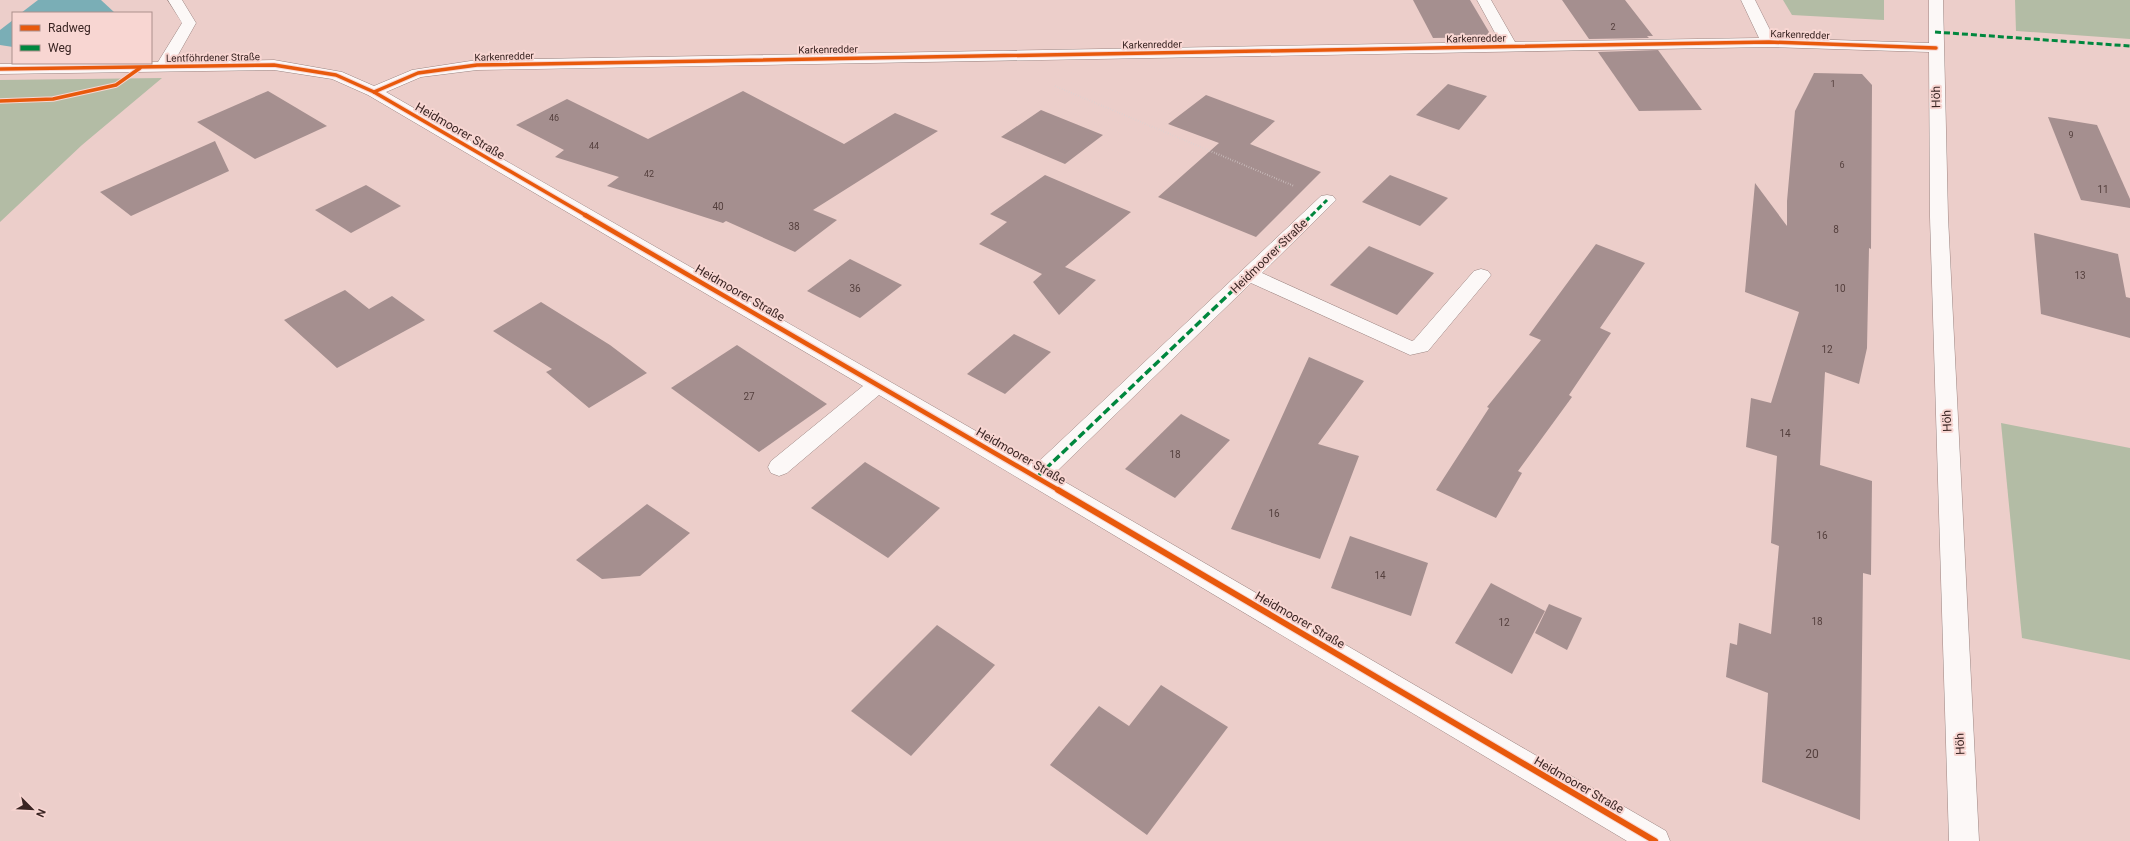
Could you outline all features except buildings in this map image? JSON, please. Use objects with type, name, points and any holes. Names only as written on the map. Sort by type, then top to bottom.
[{"type":"street","points":[[163,67],[189,23],[175,0]]},
{"type":"street","points":[[1484,0],[1510,47]]},
{"type":"street","points":[[1748,0],[1769,42]]},
{"type":"street","name":"Höh","points":[[1936,0],[1939,217],[1964,841]]},
{"type":"street","name":"Karkenredder","points":[[374,92],[418,73],[476,65],[1769,42],[1936,48]]},
{"type":"street","name":"Lentföhrdener Straße","points":[[0,69],[274,65],[336,75],[374,92]]},
{"type":"street","name":"Heidmoorer Straße","points":[[374,92],[1037,477],[1655,841]]},
{"type":"street","name":"Heidmoorer Straße","points":[[1037,477],[1328,200]]},
{"type":"street","points":[[1249,275],[1410,348],[1421,346],[1482,275]]},
{"type":"street","points":[[779,467],[878,385]]},
{"type":"path","points":[[1048,83],[1328,200]]},
{"type":"green space","points":[[1783,0],[1884,0],[1884,20],[1792,15]]},
{"type":"green space","points":[[2015,0],[2130,0],[2130,39],[2016,31]]},
{"type":"green space","points":[[162,78],[82,145],[0,222],[0,80]]},
{"type":"green space","points":[[2001,423],[2130,448],[2130,660],[2022,638]]},
{"type":"water","points":[[38,0],[101,0],[114,12],[22,12]]},
{"type":"water","points":[[12,21],[12,47],[0,45],[0,30]]},
{"type":"marked path","points":[[1935,32],[2130,46]]},
{"type":"marked path","points":[[1037,477],[1327,200]]},
{"type":"cycle path","points":[[374,92],[418,73],[477,65],[1769,42],[1936,48]]},
{"type":"cycle path","points":[[0,69],[274,65],[336,75],[374,92],[1037,477],[1655,841]]},
{"type":"cycle path","points":[[0,101],[53,99],[116,85],[140,68]]}]
